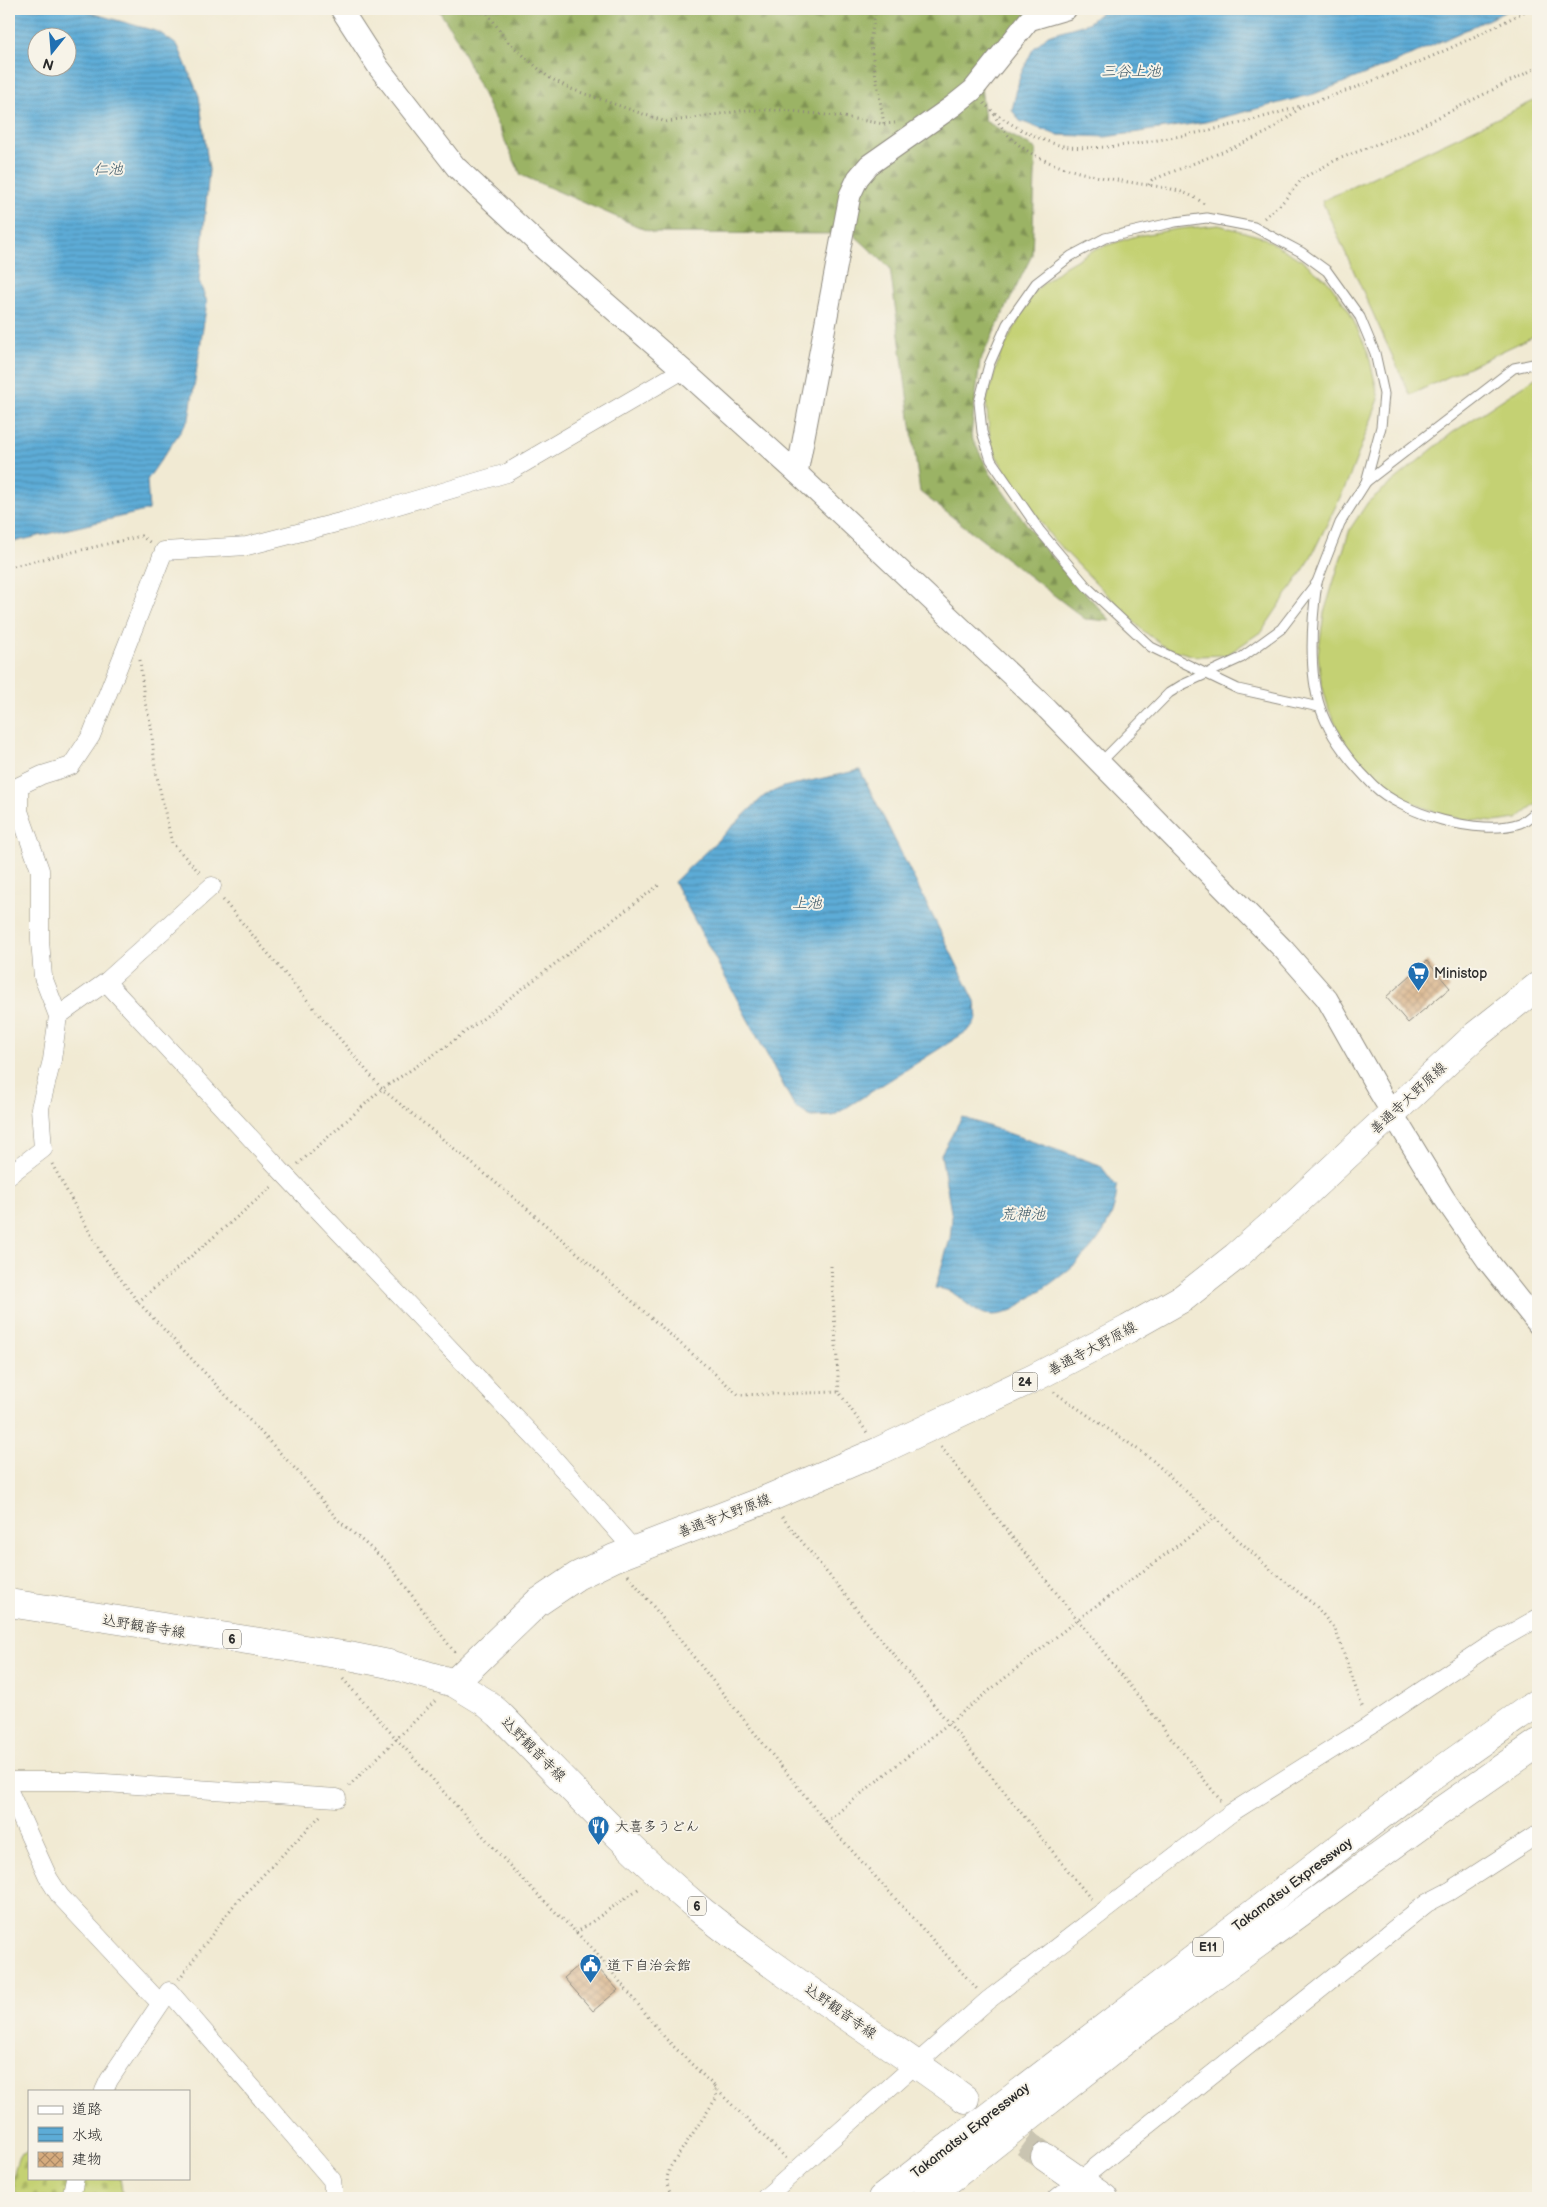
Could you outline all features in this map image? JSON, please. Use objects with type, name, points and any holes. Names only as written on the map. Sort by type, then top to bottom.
[{"type":"main road","name":"善通寺大野原線","points":[[461,1676],[537,1603],[577,1576],[624,1554],[767,1499],[879,1451],[1034,1378],[1183,1298],[1235,1257],[1476,1036],[1538,986]]},
{"type":"main road","name":"込野観音寺線","points":[[9,1604],[461,1676],[485,1702],[660,1874],[745,1944],[965,2099]]},
{"type":"main road","name":"Takamatsu Expressway","points":[[882,2198],[1426,1781],[1538,1702]]},
{"type":"main road","name":"Takamatsu Expressway","points":[[926,2198],[1136,2032],[1439,1812],[1538,1743]]},
{"type":"main road","points":[[1044,2157],[1104,2198]]},
{"type":"street","points":[[340,9],[379,68],[456,167],[544,248],[797,473],[1047,708],[1284,950],[1326,999],[1444,1198],[1487,1260],[1538,1324]]},
{"type":"street","points":[[797,473],[850,195],[858,178],[869,165],[973,90],[1029,20],[1066,9]]},
{"type":"street","points":[[9,1175],[43,1148],[40,1108],[52,1060],[58,1016],[43,976],[40,941],[40,870],[18,811],[19,786],[42,775],[71,766],[91,736],[164,551],[247,546],[344,522],[507,473],[683,370]]},
{"type":"street","points":[[58,1016],[106,982],[212,886]]},
{"type":"street","points":[[106,982],[542,1446],[624,1554]]},
{"type":"street","points":[[765,2198],[987,2001],[1101,1911],[1231,1813],[1369,1726],[1487,1647],[1538,1618]]},
{"type":"street","points":[[9,1781],[74,1781],[337,1798]]},
{"type":"street","points":[[9,1791],[49,1879],[60,1896],[165,1997],[332,2180],[334,2198]]},
{"type":"street","points":[[1057,2198],[1428,1903],[1450,1891],[1538,1834]]},
{"type":"street","points":[[104,2090],[109,2080],[165,1997]]},
{"type":"street","points":[[71,2198],[75,2180]]},
{"type":"lane","points":[[1320,707],[1238,689],[1150,648],[1087,587],[1040,531],[991,460],[982,432],[979,402],[989,365],[1007,324],[1036,283],[1071,256],[1105,238],[1175,222],[1207,218],[1254,227],[1302,252],[1327,271],[1360,318],[1375,353],[1384,394],[1381,427],[1366,482],[1340,523],[1317,582],[1311,624],[1315,677],[1320,707],[1334,738],[1355,764],[1374,786],[1404,805],[1434,818],[1468,826],[1500,827],[1521,823],[1538,810]]},
{"type":"lane","points":[[1366,482],[1514,368],[1538,363]]},
{"type":"lane","points":[[1100,763],[1169,693],[1182,685],[1241,658],[1281,629],[1317,582]]},
{"type":"path","points":[[485,9],[506,40],[548,77],[571,89],[666,122],[747,110],[783,110],[884,124],[893,123],[922,127]]},
{"type":"path","points":[[876,9],[870,41],[884,124]]},
{"type":"path","points":[[993,114],[1033,136],[1070,147],[1132,145],[1152,142],[1229,126],[1322,101],[1475,37],[1529,9]]},
{"type":"path","points":[[1254,227],[1280,204],[1303,178],[1336,160],[1411,132],[1538,67]]},
{"type":"path","points":[[973,90],[993,114],[999,125],[1014,139],[1046,161],[1083,172],[1149,185],[1191,196],[1201,201],[1210,210],[1215,220]]},
{"type":"path","points":[[1149,185],[1152,180],[1270,131],[1302,106]]},
{"type":"path","points":[[9,567],[141,536],[164,551]]},
{"type":"path","points":[[136,622],[144,699],[151,725],[155,768],[172,843],[212,886],[382,1088],[526,1207],[739,1396],[839,1392]]},
{"type":"path","points":[[138,1302],[286,1175],[382,1088],[444,1048],[659,885]]},
{"type":"path","points":[[43,1148],[101,1253],[138,1302],[302,1476],[337,1519],[387,1562],[461,1676],[337,1798],[234,1905],[165,1997]]},
{"type":"path","points":[[831,1266],[839,1392],[879,1451]]},
{"type":"path","points":[[1034,1378],[1148,1457],[1216,1517],[1273,1572],[1316,1606],[1336,1631],[1369,1726]]},
{"type":"path","points":[[925,1428],[1231,1813]]},
{"type":"path","points":[[767,1499],[950,1722],[1101,1911]]},
{"type":"path","points":[[826,1822],[1077,1620],[1216,1517]]},
{"type":"path","points":[[624,1554],[826,1822],[987,2001]]},
{"type":"path","points":[[318,1652],[518,1875],[595,1951],[666,2039],[798,2169]]},
{"type":"path","points":[[576,1933],[660,1874]]},
{"type":"path","points":[[674,2198],[668,2190],[666,2178],[670,2166],[717,2097],[714,2086]]},
{"type":"green space","points":[[438,9],[1038,9],[980,78],[985,121],[1036,149],[1032,255],[980,361],[971,436],[990,473],[1042,546],[1111,621],[1085,619],[920,492],[890,268],[853,234],[653,233],[521,175],[456,37]]},
{"type":"green space","points":[[1538,99],[1538,334],[1410,395],[1322,201]]},
{"type":"green space","points":[[1219,225],[1262,237],[1303,261],[1329,282],[1349,311],[1368,352],[1379,399],[1348,481],[1308,563],[1262,631],[1227,655],[1195,656],[1166,648],[1142,630],[1053,539],[1007,474],[991,447],[986,402],[1000,355],[1034,291],[1064,267],[1095,249],[1136,236],[1177,229]]},
{"type":"green space","points":[[1538,376],[1538,803],[1517,819],[1494,822],[1461,819],[1434,812],[1407,800],[1380,783],[1359,762],[1341,736],[1329,710],[1321,682],[1318,654],[1324,613],[1350,529],[1368,502],[1452,433]]},
{"type":"green space","points":[[28,2152],[28,2180],[120,2180],[123,2198],[19,2198],[14,2188],[14,2172],[19,2156]]},
{"type":"water","name":"仁池","points":[[9,9],[77,9],[159,32],[178,46],[199,96],[209,170],[199,281],[207,302],[189,419],[147,480],[149,510],[9,543]]},
{"type":"water","name":"三谷上池","points":[[1105,9],[1511,9],[1396,62],[1314,94],[1205,122],[1106,137],[1057,135],[1020,121],[1012,110],[1020,76],[1033,49],[1048,35],[1088,23]]},
{"type":"water","name":"上池","points":[[860,770],[975,1001],[977,1019],[969,1030],[833,1116],[811,1117],[795,1107],[674,882],[764,796],[783,787]]},
{"type":"water","name":"荒神池","points":[[962,1117],[1100,1165],[1117,1187],[1113,1209],[1106,1228],[1080,1260],[1064,1274],[1012,1311],[997,1315],[977,1311],[955,1294],[935,1288],[950,1239],[952,1218],[941,1154]]},
{"type":"building","name":"Ministop","points":[[1427,961],[1450,988],[1408,1023],[1386,997]]},
{"type":"building","name":"道下自治会館","points":[[586,1959],[595,1969],[597,1967],[618,1990],[593,2011],[564,1978]]},
{"type":"tunnel","points":[[991,2118],[1045,2157]]},
{"type":"place","name":"Ministop","points":[[1418,992]]},
{"type":"place","name":"大喜多うどん","points":[[599,1845]]},
{"type":"place","name":"道下自治会館","points":[[591,1984]]}]
